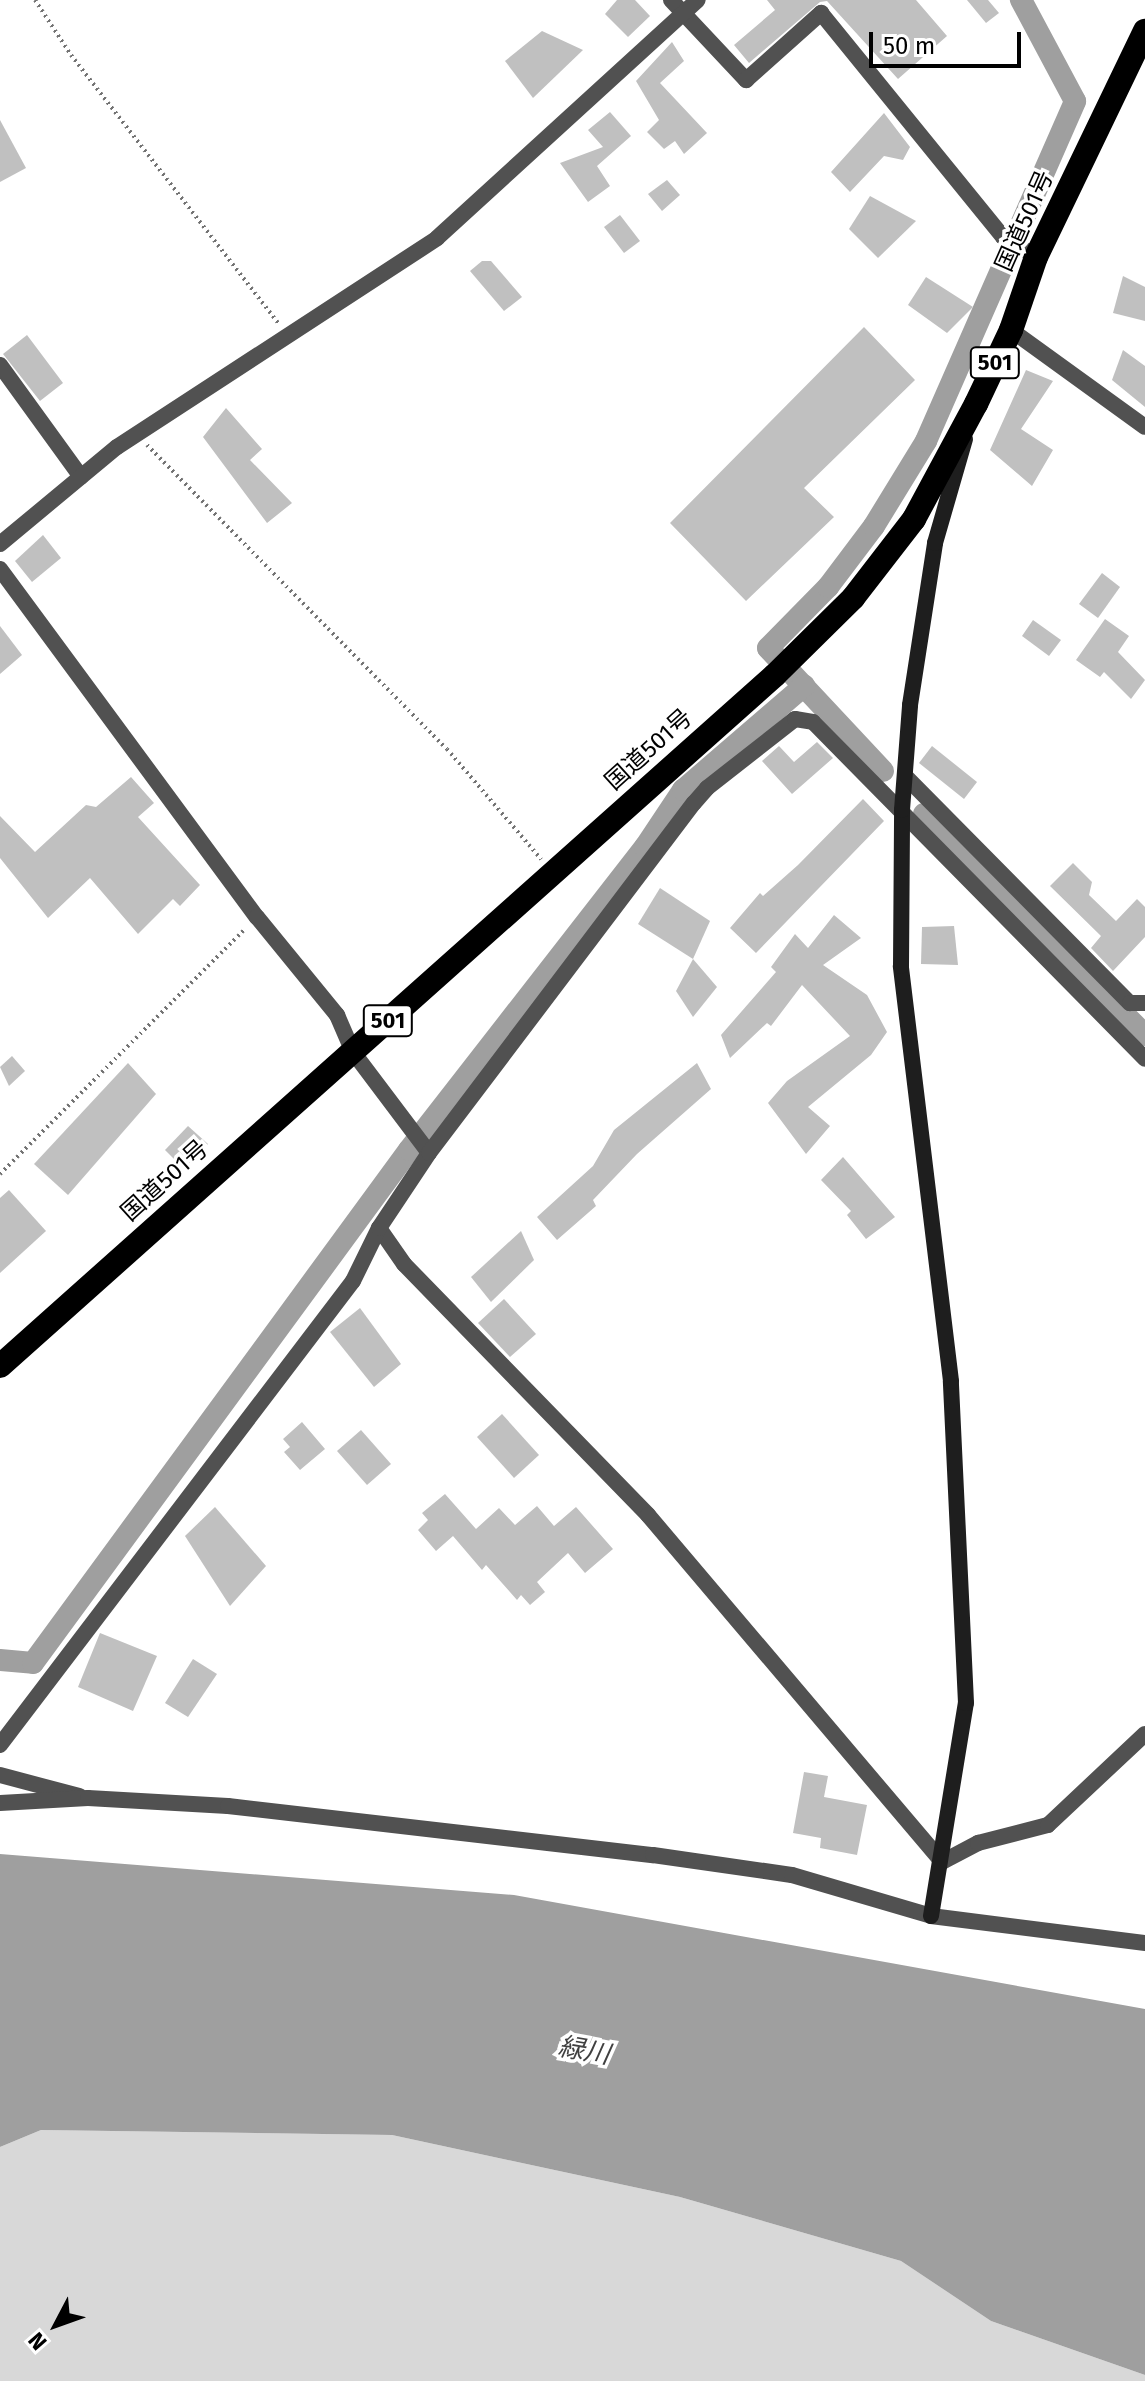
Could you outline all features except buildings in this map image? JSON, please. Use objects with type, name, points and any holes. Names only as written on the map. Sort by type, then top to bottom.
[{"type":"highway","name":"国道501号","points":[[0,1366],[783,668],[853,598],[914,519],[976,404],[1011,330],[1029,253],[1145,31]]},
{"type":"street","points":[[671,0],[682,16],[746,80],[821,13],[1003,237],[1029,253]]},
{"type":"street","points":[[0,544],[138,434],[437,238],[564,116],[698,0]]},
{"type":"street","points":[[1011,330],[1145,427]]},
{"type":"street","points":[[0,365],[81,477]]},
{"type":"street","points":[[931,1916],[966,1703],[951,1381],[901,966],[902,810],[907,778],[910,705],[935,543],[976,404]]},
{"type":"street","points":[[0,569],[257,917],[337,1015],[353,1052],[422,1144]]},
{"type":"street","points":[[0,1745],[353,1281],[422,1144],[707,788],[795,719],[813,722],[1145,1059]]},
{"type":"street","points":[[907,778],[1130,1003],[1145,1003]]},
{"type":"street","points":[[379,1228],[404,1264],[648,1515],[942,1862]]},
{"type":"street","points":[[942,1862],[978,1843],[1048,1825],[1145,1734]]},
{"type":"street","points":[[0,1775],[88,1798]]},
{"type":"street","points":[[0,1803],[88,1798],[228,1806],[653,1855],[792,1875],[931,1916],[1145,1943]]},
{"type":"path","points":[[35,0],[71,55],[287,334]]},
{"type":"path","points":[[138,434],[447,749],[552,872]]},
{"type":"path","points":[[0,1174],[257,917]]},
{"type":"shaded area","points":[[41,2130],[392,2135],[680,2197],[901,2261],[991,2321],[1145,2375],[1145,2381],[0,2381],[0,2147]]},
{"type":"water","name":"緑川","points":[[0,1854],[514,1895],[1145,2009],[1145,2375],[991,2321],[901,2261],[680,2197],[392,2135],[41,2130],[0,2147]]},
{"type":"waterway","points":[[883,771],[768,648],[828,587],[874,526],[926,441],[1075,101],[1021,0]]},
{"type":"waterway","points":[[0,1660],[33,1663],[409,1150],[645,847],[683,790],[804,686]]},
{"type":"waterway","points":[[924,814],[1145,1035]]}]
